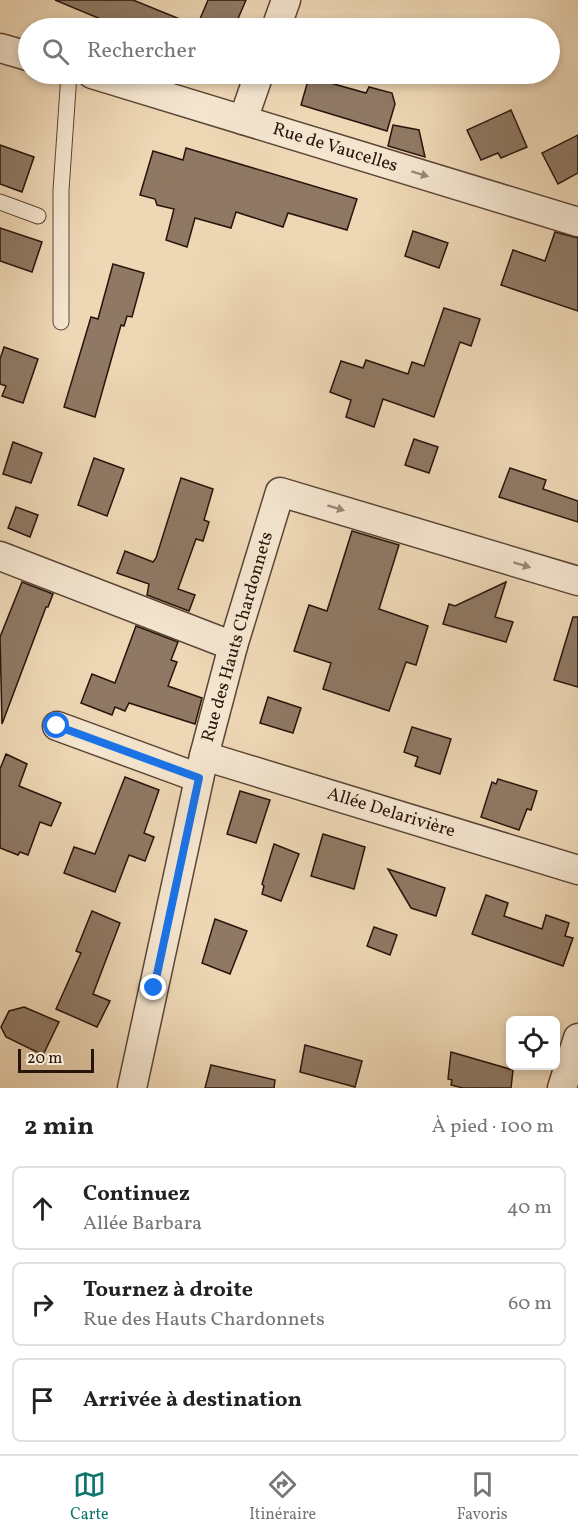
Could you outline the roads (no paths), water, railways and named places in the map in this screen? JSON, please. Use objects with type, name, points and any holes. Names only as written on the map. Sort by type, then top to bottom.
[{"type":"street","points":[[280,18],[286,0]]},
{"type":"street","points":[[0,48],[18,53]]},
{"type":"street","name":"Rue de Vaucelles","points":[[125,84],[578,222]]},
{"type":"street","points":[[243,120],[256,84]]},
{"type":"street","name":"Rue des Hauts Chardonnets","points":[[132,1088],[202,767],[233,646],[280,492],[578,581]]},
{"type":"street","points":[[0,556],[233,646]]},
{"type":"street","name":"Allée Delarivière","points":[[57,726],[578,870]]},
{"type":"street","points":[[562,1088],[578,1038]]},
{"type":"lane","points":[[61,322],[61,190],[68,84]]},
{"type":"lane","points":[[0,202],[38,216]]}]
